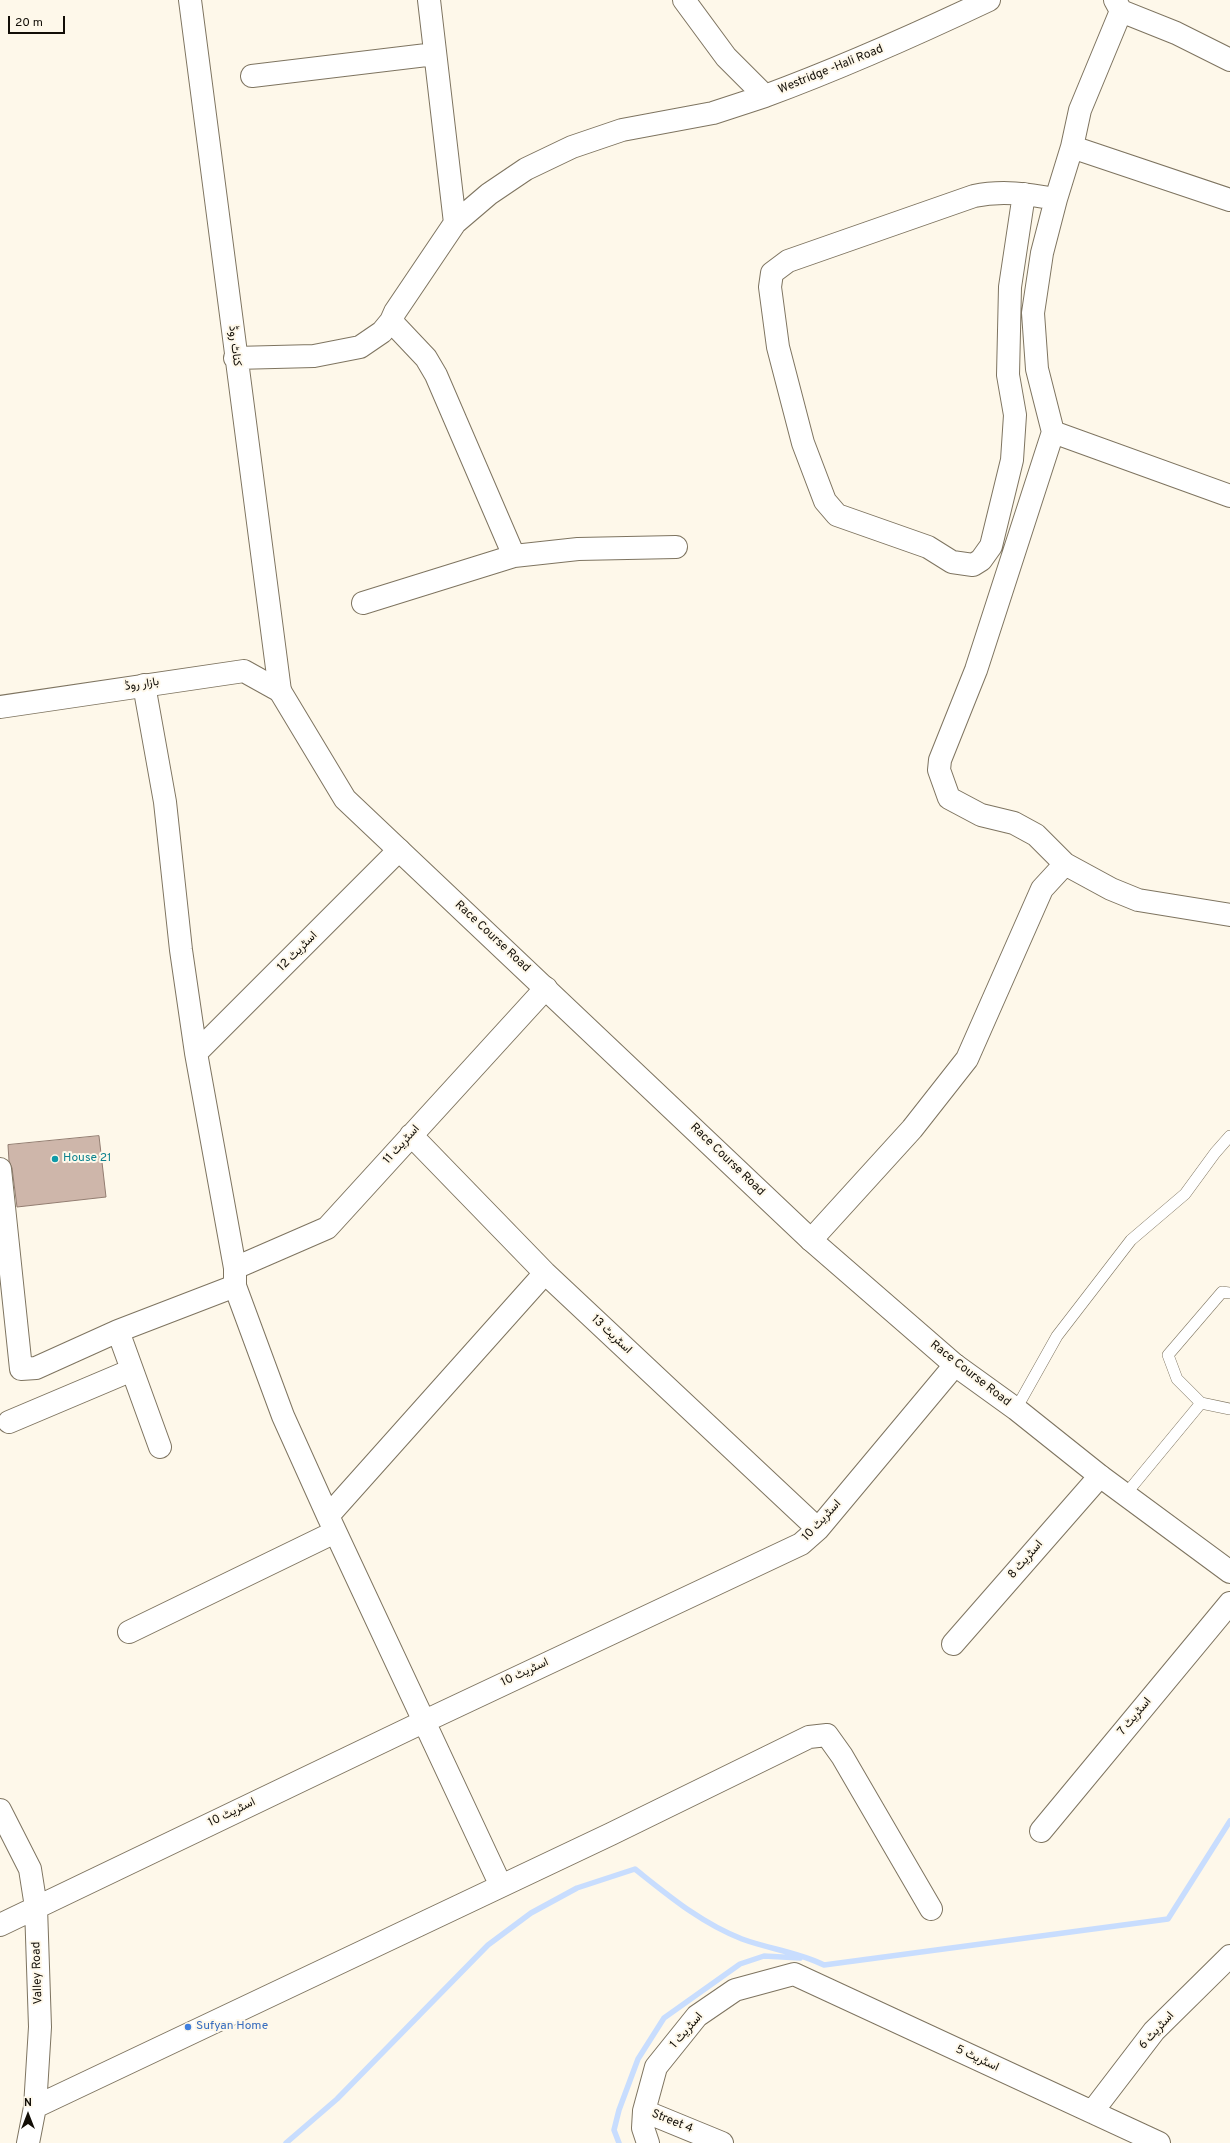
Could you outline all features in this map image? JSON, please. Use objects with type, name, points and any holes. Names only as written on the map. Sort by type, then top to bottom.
[{"type":"street","name":"کناٹ روڈ","points":[[190,0],[235,358],[280,691]]},
{"type":"street","points":[[429,0],[455,223]]},
{"type":"street","name":"Westridge -Hali Road","points":[[684,0],[726,57],[765,96],[811,79],[910,37],[989,0]]},
{"type":"street","points":[[1230,60],[1118,6],[1080,110],[1072,147],[1056,199],[1042,253],[1033,313],[1037,369],[1053,432],[976,670],[940,760],[939,770],[949,798],[981,815],[1014,823],[1036,835],[1065,864],[1111,890],[1138,900],[1230,915]]},
{"type":"street","points":[[252,76],[435,54]]},
{"type":"street","points":[[235,358],[314,356],[360,347],[382,332],[391,321],[395,312],[455,223],[489,194],[526,169],[572,147],[622,130],[713,113],[765,96]]},
{"type":"street","points":[[1072,147],[1230,200]]},
{"type":"street","points":[[1024,194],[1010,287],[1008,375],[1015,416],[1012,460],[991,546],[981,560],[973,565],[963,564],[952,562],[928,547],[836,515],[825,501],[803,443],[778,347],[770,287],[772,273],[795,259],[974,196],[988,193],[1024,194],[1056,199]]},
{"type":"street","points":[[391,321],[426,358],[436,375],[514,556]]},
{"type":"street","points":[[1053,432],[1230,496]]},
{"type":"street","points":[[363,603],[514,556],[578,549],[676,547]]},
{"type":"street","name":"بازار روڈ","points":[[0,707],[244,671],[280,691]]},
{"type":"street","points":[[144,685],[165,802],[181,950],[196,1054],[235,1277],[283,1416],[331,1524],[501,1886]]},
{"type":"street","name":"Race Course Road","points":[[280,691],[345,799],[811,1240],[955,1365],[1016,1409],[1125,1495],[1230,1572]]},
{"type":"street","name":"اسٹریٹ 12","points":[[196,1054],[399,850]]},
{"type":"street","points":[[811,1240],[912,1129],[967,1059],[1042,889],[1065,864]]},
{"type":"street","name":"اسٹریٹ 11","points":[[0,1169],[21,1369],[36,1368],[235,1277],[327,1228],[546,988]]},
{"type":"street","name":"اسٹریٹ 13","points":[[411,1136],[545,1273],[818,1529]]},
{"type":"street","points":[[129,1632],[331,1524],[545,1273]]},
{"type":"street","points":[[118,1331],[160,1447]]},
{"type":"street","name":"اسٹریٹ 10","points":[[0,1925],[423,1722],[800,1544],[818,1529],[955,1365]]},
{"type":"street","points":[[9,1422],[132,1370]]},
{"type":"street","name":"اسٹریٹ 8","points":[[953,1644],[1100,1476]]},
{"type":"street","name":"اسٹریٹ 7","points":[[1041,1831],[1230,1603]]},
{"type":"street","points":[[35,2107],[501,1886],[809,1737],[827,1735],[842,1756],[931,1909]]},
{"type":"street","name":"Valley Road","points":[[0,1810],[30,1868],[36,1907],[40,2028],[35,2107],[28,2143]]},
{"type":"street","name":"اسٹریٹ 6","points":[[1092,2112],[1154,2031],[1230,1956]]},
{"type":"street","name":"اسٹریٹ 5","points":[[794,1974],[1159,2143]]},
{"type":"street","name":"اسٹریٹ 1","points":[[648,2143],[643,2128],[644,2111],[656,2067],[697,2016],[735,1990],[794,1974]]},
{"type":"street","name":"Street 4","points":[[644,2111],[722,2143]]},
{"type":"lane","points":[[1016,1409],[1058,1336],[1131,1240],[1186,1194],[1215,1153],[1230,1136]]},
{"type":"lane","points":[[1230,1293],[1222,1292],[1168,1355],[1177,1379],[1201,1403],[1230,1409]]},
{"type":"lane","points":[[1125,1495],[1201,1403]]},
{"type":"building","name":"House 21","points":[[99,1136],[106,1197],[17,1207],[12,1168],[9,1161],[8,1145]]},
{"type":"waterway","points":[[286,2143],[337,2099],[488,1945],[531,1913],[577,1888],[635,1869],[686,1908],[727,1933],[742,1939],[804,1957],[824,1965],[1168,1919],[1230,1821]]},
{"type":"waterway","points":[[619,2143],[614,2130],[619,2110],[638,2059],[664,2018],[740,1964],[764,1956],[800,1958]]},
{"type":"place","name":"House 21","points":[[55,1159]]},
{"type":"place","name":"Sufyan Home","points":[[188,2027]]}]
